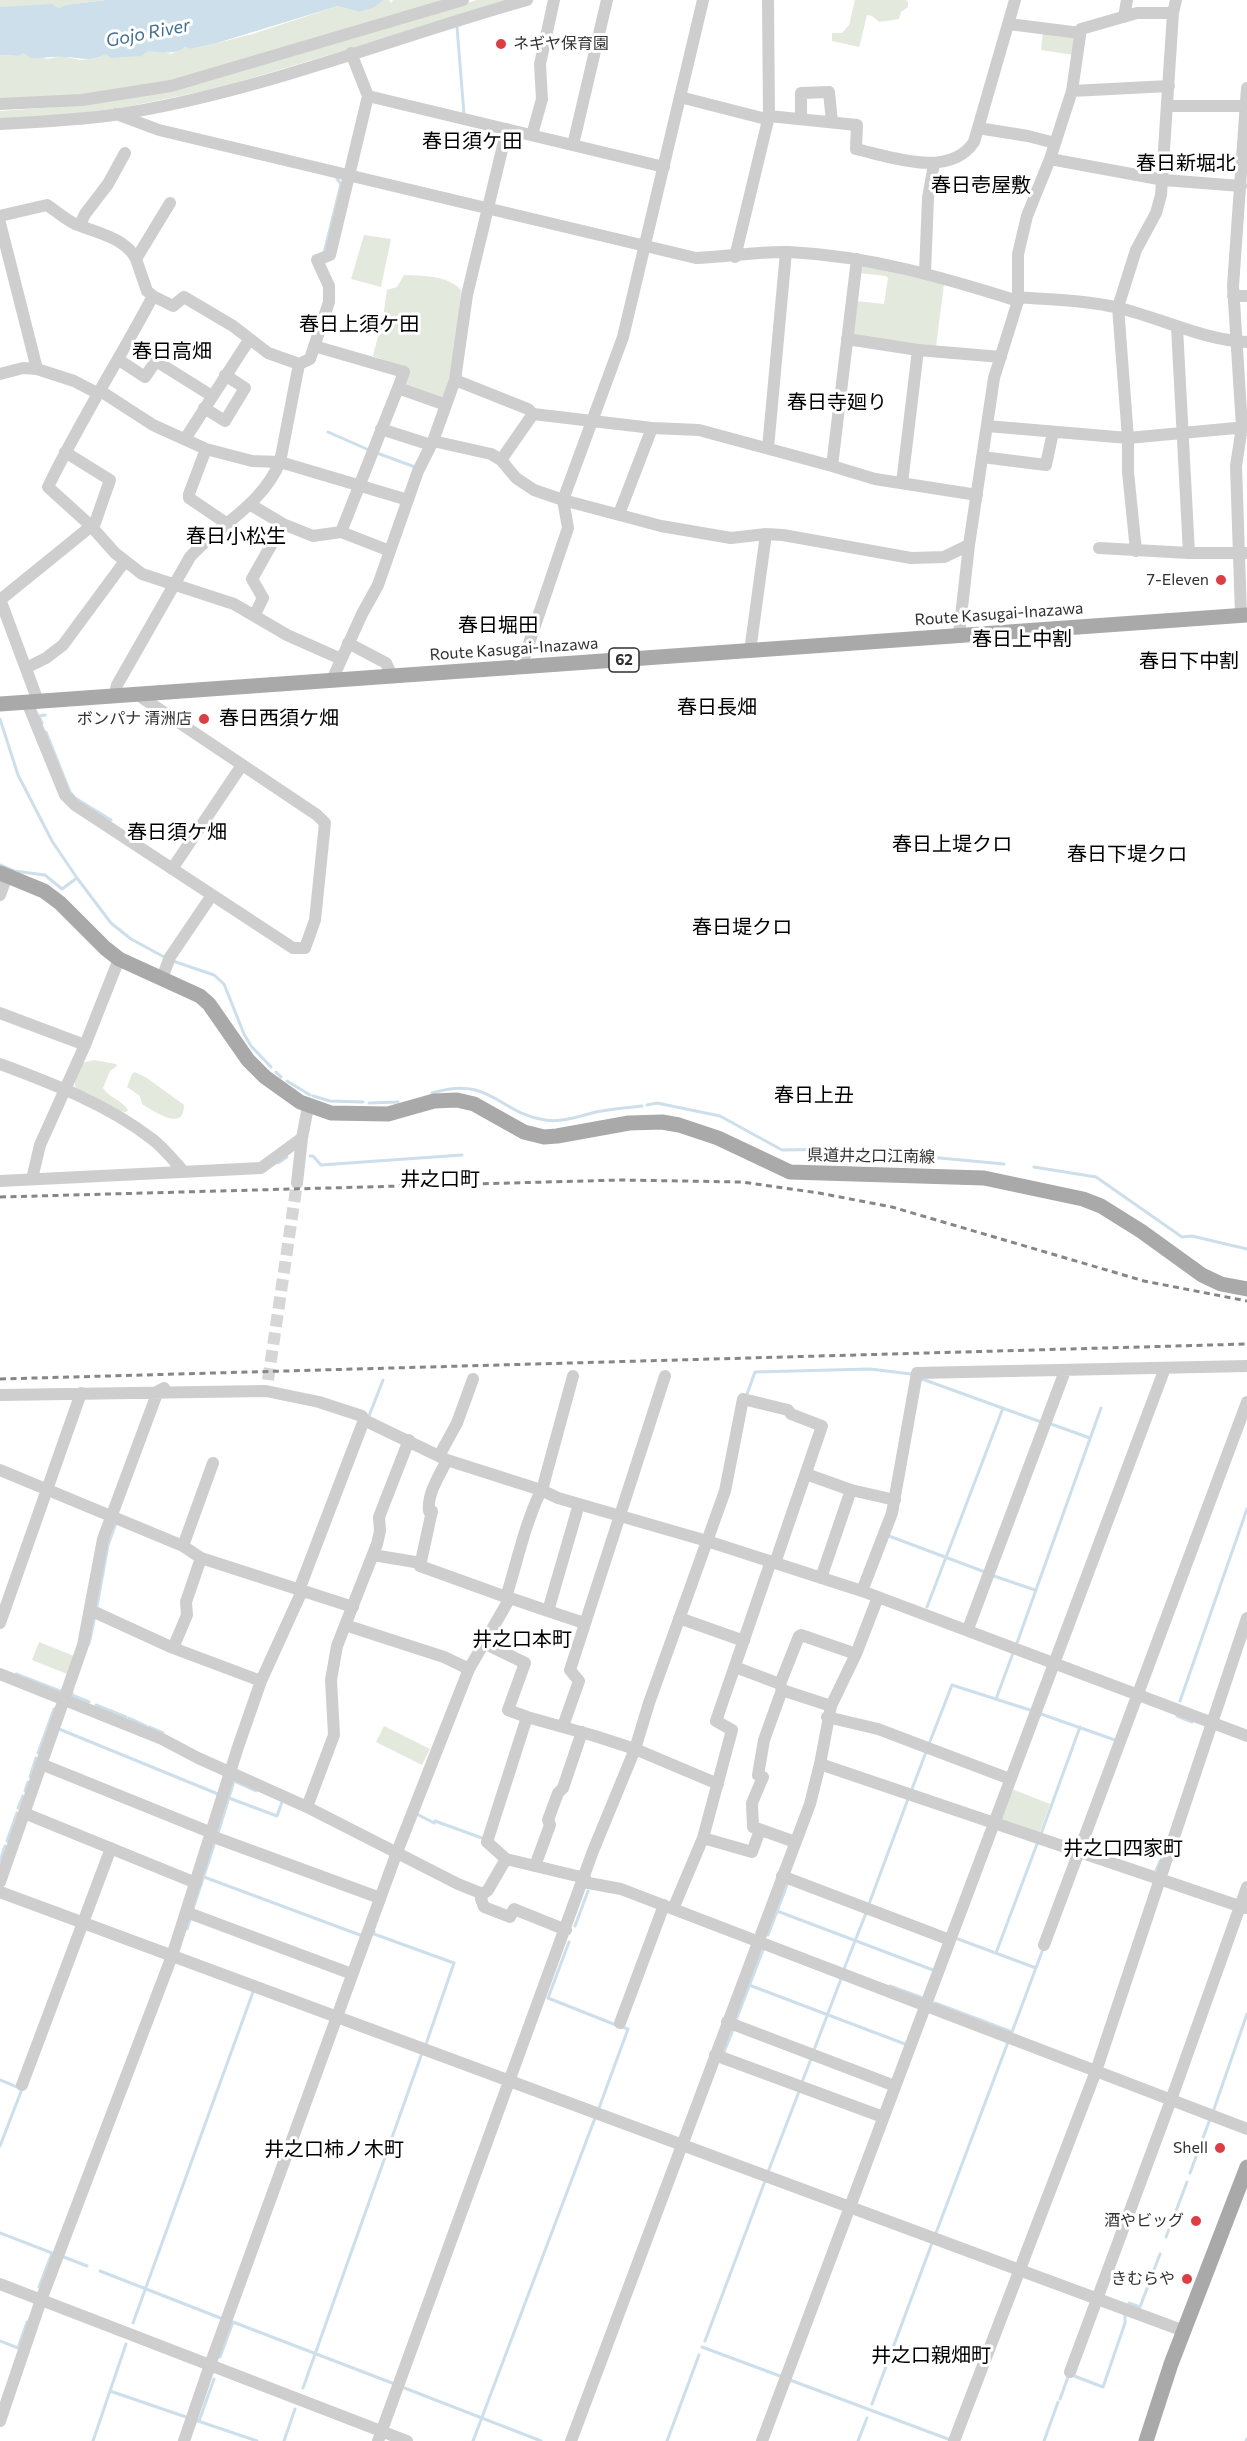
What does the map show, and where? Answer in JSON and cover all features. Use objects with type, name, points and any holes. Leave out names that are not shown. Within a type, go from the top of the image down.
[{"type":"main road","name":"Route Kasugai-Inazawa","points":[[0,704],[1244,615]]},
{"type":"main road","name":"県道井之口江南線","points":[[4,875],[44,891],[60,903],[119,959],[200,996],[209,1004],[253,1067],[279,1089],[308,1107],[331,1113],[388,1114],[434,1101],[457,1100],[474,1104],[524,1132],[544,1137],[629,1123],[662,1122],[718,1138],[790,1172],[984,1178],[1056,1192],[1092,1203],[1141,1231],[1202,1275],[1221,1284],[1247,1289]]},
{"type":"main road","points":[[1146,2441],[1184,2331],[1247,2167]]},
{"type":"street","points":[[0,104],[82,100],[171,86],[463,0]]},
{"type":"street","points":[[0,124],[56,121],[116,114],[224,91],[527,0]]},
{"type":"street","points":[[532,135],[542,99],[540,64],[556,0]]},
{"type":"street","points":[[573,145],[607,0]]},
{"type":"street","points":[[521,667],[568,528],[563,500],[594,422],[623,337],[703,0]]},
{"type":"street","points":[[735,257],[769,116],[768,0]]},
{"type":"street","points":[[680,98],[762,118],[769,116],[857,125],[856,149],[934,164],[967,152],[974,142],[1010,24],[1015,0]]},
{"type":"street","points":[[1124,17],[1127,0]]},
{"type":"street","points":[[1136,551],[1128,472],[1128,438],[1118,307],[1136,249],[1156,213],[1164,180],[1173,13],[1176,0]]},
{"type":"street","points":[[959,634],[969,545],[994,378],[1018,299],[1018,254],[1023,233],[1072,91],[1081,29],[1137,13],[1173,13]]},
{"type":"street","points":[[1010,24],[1080,33]]},
{"type":"street","points":[[0,216],[47,205],[80,225],[103,234],[132,250],[147,291],[153,296],[173,306],[184,297],[232,326],[268,353],[299,364],[310,359],[329,302],[329,286],[317,260],[330,255],[368,96],[351,53]]},
{"type":"street","points":[[1072,91],[1169,86]]},
{"type":"street","points":[[1244,615],[1242,497],[1236,466],[1244,427],[1241,342],[1233,296],[1243,189],[1247,88]]},
{"type":"street","points":[[801,119],[801,93],[829,92],[832,122]]},
{"type":"street","points":[[368,96],[664,167]]},
{"type":"street","points":[[1168,106],[1245,106]]},
{"type":"street","points":[[116,114],[159,130],[696,258],[786,252],[858,259],[925,272],[1018,299],[1118,307],[1177,327],[1241,342]]},
{"type":"street","points":[[978,128],[1055,143]]},
{"type":"street","points":[[332,680],[378,585],[418,471],[432,443],[455,380],[467,295],[507,129]]},
{"type":"street","points":[[80,225],[85,213],[108,184],[125,153]]},
{"type":"street","points":[[1050,159],[1164,180],[1243,189]]},
{"type":"street","points":[[925,272],[928,198],[934,164]]},
{"type":"street","points":[[136,259],[171,203]]},
{"type":"street","points":[[0,223],[37,369]]},
{"type":"street","points":[[768,448],[786,252]]},
{"type":"street","points":[[832,466],[858,259]]},
{"type":"street","points":[[153,296],[119,360],[98,391],[48,487],[92,526],[115,553],[142,574],[234,604],[287,635],[341,659]]},
{"type":"street","points":[[1233,296],[1247,296]]},
{"type":"street","points":[[1177,327],[1189,553]]},
{"type":"street","points":[[848,339],[918,350],[1001,357]]},
{"type":"street","points":[[185,440],[249,340]]},
{"type":"street","points":[[314,346],[404,372],[341,532]]},
{"type":"street","points":[[902,483],[918,350]]},
{"type":"street","points":[[119,360],[145,376],[156,361],[212,396]]},
{"type":"street","points":[[114,696],[117,685],[190,557],[206,539],[251,505],[275,474],[280,462],[299,364]]},
{"type":"street","points":[[0,374],[23,368],[37,369],[98,391],[153,425],[206,449],[252,461],[280,462],[408,500]]},
{"type":"street","points":[[204,408],[225,421],[245,388],[225,375]]},
{"type":"street","points":[[455,380],[528,409],[533,414],[652,428],[699,430],[875,479],[977,495]]},
{"type":"street","points":[[398,388],[446,405]]},
{"type":"street","points":[[501,460],[533,414]]},
{"type":"street","points":[[987,426],[1128,438],[1244,427]]},
{"type":"street","points":[[619,514],[652,428]]},
{"type":"street","points":[[381,429],[432,443],[490,454],[501,460],[516,478],[534,490],[661,526],[731,538],[766,534],[783,535],[911,558],[944,557],[969,545]]},
{"type":"street","points":[[982,457],[1046,465],[1053,432]]},
{"type":"street","points":[[206,449],[189,498],[226,523]]},
{"type":"street","points":[[65,452],[110,480],[94,523],[0,599],[26,668],[33,702],[65,795],[75,805],[293,948],[305,948],[315,920],[325,823],[317,815],[138,695]]},
{"type":"street","points":[[251,505],[283,524],[313,536],[341,532],[390,551]]},
{"type":"street","points":[[254,616],[262,598],[252,579],[283,524]]},
{"type":"street","points":[[750,651],[766,534]]},
{"type":"street","points":[[1099,548],[1189,553],[1242,552]]},
{"type":"street","points":[[26,668],[46,658],[63,645],[125,561]]},
{"type":"street","points":[[348,643],[386,663],[392,676]]},
{"type":"street","points":[[172,869],[242,765]]},
{"type":"street","points":[[0,895],[4,875]]},
{"type":"street","points":[[162,978],[170,957],[212,894]]},
{"type":"street","points":[[32,1179],[40,1145],[85,1045],[119,959]]},
{"type":"street","points":[[0,1013],[85,1045]]},
{"type":"street","points":[[0,1064],[66,1089],[108,1110],[153,1139],[184,1172]]},
{"type":"street","points":[[297,1183],[308,1107]]},
{"type":"street","points":[[0,1181],[261,1168],[302,1138]]},
{"type":"street","points":[[862,1591],[892,1513],[917,1373],[1247,1366]]},
{"type":"street","points":[[762,2441],[1165,1368]]},
{"type":"street","points":[[968,1629],[1065,1371]]},
{"type":"street","points":[[184,2441],[397,1852],[469,1669],[508,1598],[517,1553],[529,1517],[542,1490],[573,1376]]},
{"type":"street","points":[[563,1726],[579,1681],[570,1670],[665,1376]]},
{"type":"street","points":[[474,1379],[430,1497],[429,1511],[432,1512],[420,1566],[584,1623]]},
{"type":"street","points":[[0,1882],[83,1645],[103,1539],[158,1391],[170,1386],[268,1382],[320,1395],[356,1410],[363,1418]]},
{"type":"street","points":[[0,1395],[266,1391],[309,1399],[363,1418],[443,1458],[579,1504],[707,1541],[862,1591],[1247,1736]]},
{"type":"street","points":[[0,1623],[81,1393]]},
{"type":"street","points":[[380,2436],[511,2082],[593,1851],[636,1749],[649,1703],[724,1491],[743,1399],[788,1410],[791,1414],[822,1426],[716,1721],[732,1730],[704,1838],[668,1907],[620,2023]]},
{"type":"street","points":[[1044,1945],[1247,1402]]},
{"type":"street","points":[[0,2421],[41,2300],[172,1956],[261,1681],[301,1591],[363,1418]]},
{"type":"street","points":[[307,1807],[334,1735],[331,1680],[337,1646],[373,1555],[380,1531],[379,1516],[409,1440]]},
{"type":"street","points":[[183,1546],[213,1463]]},
{"type":"street","points":[[0,1470],[183,1546],[201,1558],[352,1606]]},
{"type":"street","points":[[806,1474],[851,1490],[895,1500]]},
{"type":"street","points":[[821,1578],[851,1490]]},
{"type":"street","points":[[548,1611],[579,1504]]},
{"type":"street","points":[[373,1555],[421,1563]]},
{"type":"street","points":[[173,1647],[187,1615],[186,1602],[201,1558]]},
{"type":"street","points":[[571,2441],[810,1804],[829,1712],[856,1654],[878,1597]]},
{"type":"street","points":[[90,1610],[173,1647],[261,1681]]},
{"type":"street","points":[[679,1618],[744,1641]]},
{"type":"street","points":[[954,2441],[1095,2071],[1247,1618]]},
{"type":"street","points":[[345,1625],[444,1657],[469,1669]]},
{"type":"street","points":[[795,1842],[753,1827],[752,1803],[763,1777],[758,1775],[764,1740],[781,1687],[799,1635],[856,1654]]},
{"type":"street","points":[[484,1643],[525,1663],[508,1710],[636,1749],[717,1784]]},
{"type":"street","points":[[735,1667],[781,1687],[829,1712],[1010,1779]]},
{"type":"street","points":[[0,1674],[162,1739],[307,1807],[483,1894]]},
{"type":"street","points":[[527,1717],[487,1842],[506,1859],[621,1889],[1247,2129]]},
{"type":"street","points":[[535,1866],[550,1825],[548,1820],[558,1793],[563,1788],[582,1732]]},
{"type":"street","points":[[41,1764],[211,1834],[380,1898]]},
{"type":"street","points":[[820,1764],[1244,1907]]},
{"type":"street","points":[[24,1813],[196,1883]]},
{"type":"street","points":[[704,1838],[752,1852],[760,1830]]},
{"type":"street","points":[[22,2085],[111,1848]]},
{"type":"street","points":[[506,1859],[488,1890],[483,1894],[481,1899],[484,1907],[510,1917],[514,1909],[566,1930]]},
{"type":"street","points":[[782,1876],[950,1940]]},
{"type":"street","points":[[1070,2372],[1244,1907],[1247,1887]]},
{"type":"street","points":[[0,1892],[1184,2331]]},
{"type":"street","points":[[186,1912],[352,1974]]},
{"type":"street","points":[[728,2022],[895,2086]]},
{"type":"street","points":[[715,2055],[883,2117]]},
{"type":"street","points":[[0,2284],[210,2365],[380,2436],[407,2441]]},
{"type":"shaded area","points":[[0,0],[106,0],[65,5],[59,8],[44,6],[15,8],[0,7]]},
{"type":"shaded area","points":[[383,0],[389,0],[391,3],[393,0],[447,0],[172,81],[82,96],[0,101],[0,55],[19,56],[23,53],[47,59],[62,56],[80,60],[99,58],[106,54],[161,51],[171,54],[185,47],[190,49],[249,35],[338,6],[359,12]]},
{"type":"shaded area","points":[[477,0],[512,0],[219,88],[92,114],[0,120],[0,111],[82,105],[171,90]]},
{"type":"shaded area","points":[[855,0],[906,0],[908,7],[901,12],[899,19],[879,22],[867,15],[859,47],[832,41],[832,33],[842,33],[849,25]]},
{"type":"shaded area","points":[[1043,31],[1074,35],[1074,55],[1041,50]]},
{"type":"shaded area","points":[[364,235],[391,239],[381,287],[351,279]]},
{"type":"shaded area","points":[[864,265],[944,284],[936,347],[856,338],[852,332],[856,301],[884,304],[888,278],[859,273],[860,267]]},
{"type":"shaded area","points":[[404,275],[442,279],[461,290],[452,366],[445,393],[440,400],[404,384],[406,368],[373,356],[387,290],[397,287]]},
{"type":"shaded area","points":[[94,1060],[116,1064],[117,1066],[110,1071],[103,1088],[128,1110],[126,1112],[115,1111],[75,1087],[82,1063]]},
{"type":"shaded area","points":[[135,1072],[184,1105],[183,1113],[179,1118],[168,1118],[142,1104],[140,1096],[127,1087]]},
{"type":"shaded area","points":[[39,1642],[74,1656],[67,1674],[32,1660]]},
{"type":"shaded area","points":[[384,1726],[430,1749],[422,1765],[376,1742]]},
{"type":"shaded area","points":[[1012,1789],[1050,1804],[1039,1834],[1003,1822],[1001,1818]]},
{"type":"water","name":"Gojo River","points":[[106,0],[383,0],[375,7],[359,12],[338,6],[217,43],[190,49],[185,47],[172,52],[146,52],[142,56],[111,58],[106,54],[91,59],[30,58],[23,53],[19,56],[0,55],[0,7],[52,4],[59,8],[65,5]]},
{"type":"waterway","points":[[457,27],[464,114]]},
{"type":"waterway","points":[[324,253],[341,184],[337,179]]},
{"type":"waterway","points":[[328,432],[369,450]]},
{"type":"waterway","points":[[377,453],[415,467]]},
{"type":"waterway","points":[[42,723],[39,716],[45,715]]},
{"type":"waterway","points":[[0,719],[18,775],[52,841],[77,878],[111,923],[131,939],[166,958]]},
{"type":"waterway","points":[[46,732],[70,792],[75,798],[111,820]]},
{"type":"waterway","points":[[0,865],[14,871],[45,875],[62,889],[77,878]]},
{"type":"waterway","points":[[173,961],[214,975],[224,984],[244,1034],[251,1046],[271,1067]]},
{"type":"waterway","points":[[276,1072],[281,1077]]},
{"type":"waterway","points":[[287,1081],[310,1095]]},
{"type":"waterway","points":[[432,1093],[452,1089],[481,1092],[529,1116],[551,1121],[642,1106]]},
{"type":"waterway","points":[[313,1096],[330,1101],[363,1102]]},
{"type":"waterway","points":[[369,1103],[398,1102]]},
{"type":"waterway","points":[[647,1105],[657,1103],[720,1116],[782,1150],[843,1149],[1004,1164]]},
{"type":"waterway","points":[[310,1156],[313,1156],[321,1165],[462,1155]]},
{"type":"waterway","points":[[278,1163],[287,1157]]},
{"type":"waterway","points":[[1034,1167],[1096,1177],[1182,1237],[1192,1236],[1247,1249]]},
{"type":"waterway","points":[[746,1397],[755,1372],[870,1369],[911,1374]]},
{"type":"waterway","points":[[922,1379],[1041,1422]]},
{"type":"waterway","points":[[369,1416],[383,1380]]},
{"type":"waterway","points":[[927,1607],[1003,1408]]},
{"type":"waterway","points":[[1017,1643],[1101,1408]]},
{"type":"waterway","points":[[1051,1424],[1090,1438]]},
{"type":"waterway","points":[[1180,1701],[1247,1509]]},
{"type":"waterway","points":[[97,1606],[108,1545],[116,1523]]},
{"type":"waterway","points":[[889,1536],[985,1572]]},
{"type":"waterway","points":[[994,1576],[1035,1590]]},
{"type":"waterway","points":[[89,1644],[95,1616]]},
{"type":"waterway","points":[[996,1699],[1013,1653]]},
{"type":"waterway","points":[[16,1674],[60,1691]]},
{"type":"waterway","points":[[929,1744],[952,1685],[1030,1710]]},
{"type":"waterway","points":[[72,1692],[72,1695],[89,1702]]},
{"type":"waterway","points":[[96,1705],[126,1717]]},
{"type":"waterway","points":[[38,1753],[54,1709]]},
{"type":"waterway","points":[[1041,1714],[1115,1740]]},
{"type":"waterway","points":[[1177,1716],[1192,1722]]},
{"type":"waterway","points":[[129,1718],[146,1726]]},
{"type":"waterway","points":[[149,1727],[163,1733]]},
{"type":"waterway","points":[[1041,1834],[1080,1727]]},
{"type":"waterway","points":[[59,1729],[218,1794]]},
{"type":"waterway","points":[[912,1789],[926,1752]]},
{"type":"waterway","points":[[30,1777],[36,1758]]},
{"type":"waterway","points":[[218,1833],[234,1781],[256,1791]]},
{"type":"waterway","points":[[25,1791],[28,1782]]},
{"type":"waterway","points":[[18,1808],[23,1796]]},
{"type":"waterway","points":[[229,1798],[277,1816],[282,1802]]},
{"type":"waterway","points":[[869,1904],[908,1799]]},
{"type":"waterway","points":[[7,1841],[17,1813]]},
{"type":"waterway","points":[[417,1814],[434,1823],[435,1821],[482,1838]]},
{"type":"waterway","points":[[996,1953],[1037,1844]]},
{"type":"waterway","points":[[193,1909],[214,1845]]},
{"type":"waterway","points":[[0,1861],[5,1846]]},
{"type":"waterway","points":[[1156,1870],[1160,1861]]},
{"type":"waterway","points":[[204,1877],[360,1935]]},
{"type":"waterway","points":[[768,1935],[787,1885]]},
{"type":"waterway","points":[[575,1926],[588,1891]]},
{"type":"waterway","points":[[777,1911],[933,1970]]},
{"type":"waterway","points":[[844,1969],[866,1913]]},
{"type":"waterway","points":[[187,1929],[190,1920]]},
{"type":"waterway","points":[[374,1931],[374,1934],[454,1963],[426,2044]]},
{"type":"waterway","points":[[958,1939],[1036,1968]]},
{"type":"waterway","points":[[569,1942],[548,1998],[616,2025]]},
{"type":"waterway","points":[[1012,2032],[1043,1949]]},
{"type":"waterway","points":[[736,2020],[763,1950]]},
{"type":"waterway","points":[[814,2050],[841,1979]]},
{"type":"waterway","points":[[749,1985],[905,2044]]},
{"type":"waterway","points":[[890,1986],[923,1998]]},
{"type":"waterway","points":[[133,2323],[253,1992]]},
{"type":"waterway","points":[[935,2003],[1012,2032]]},
{"type":"waterway","points":[[1214,2109],[1247,2014]]},
{"type":"waterway","points":[[599,2108],[628,2029],[622,2027]]},
{"type":"waterway","points":[[724,2052],[733,2030]]},
{"type":"waterway","points":[[936,2233],[1008,2042]]},
{"type":"waterway","points":[[303,2388],[422,2053]]},
{"type":"waterway","points":[[802,2082],[811,2059]]},
{"type":"waterway","points":[[0,2080],[22,2089],[0,2146]]},
{"type":"waterway","points":[[768,2172],[800,2089]]},
{"type":"waterway","points":[[473,2441],[595,2118]]},
{"type":"waterway","points":[[1190,2173],[1210,2119]]},
{"type":"waterway","points":[[705,2341],[765,2181]]},
{"type":"waterway","points":[[1166,2237],[1187,2182]]},
{"type":"waterway","points":[[0,2233],[52,2253],[39,2287]]},
{"type":"waterway","points":[[872,2404],[932,2243]]},
{"type":"waterway","points":[[1129,2303],[1140,2307],[1160,2254]]},
{"type":"waterway","points":[[64,2257],[87,2266]]},
{"type":"waterway","points":[[100,2271],[223,2319]]},
{"type":"waterway","points":[[1060,2399],[1069,2374],[1103,2387],[1125,2323],[1125,2315]]},
{"type":"waterway","points":[[0,2341],[18,2348],[27,2322]]},
{"type":"waterway","points":[[220,2357],[233,2322],[392,2383]]},
{"type":"waterway","points":[[93,2441],[126,2344]]},
{"type":"waterway","points":[[702,2347],[780,2376]]},
{"type":"waterway","points":[[667,2441],[699,2355]]},
{"type":"waterway","points":[[199,2421],[214,2379]]},
{"type":"waterway","points":[[790,2380],[948,2439]]},
{"type":"waterway","points":[[401,2389],[402,2387],[541,2441]]},
{"type":"waterway","points":[[110,2391],[186,2417]]},
{"type":"waterway","points":[[1044,2441],[1058,2402]]},
{"type":"waterway","points":[[284,2441],[295,2409]]},
{"type":"waterway","points":[[858,2441],[867,2418]]},
{"type":"waterway","points":[[198,2421],[257,2441]]},
{"type":"tunnel","points":[[268,1380],[297,1183]]},
{"type":"railway","points":[[0,1197],[620,1180],[742,1182],[819,1193],[892,1207],[1144,1281],[1247,1301]]},
{"type":"railway","points":[[0,1379],[1247,1344]]},
{"type":"place","name":"ネギヤ保育園","points":[[501,44]]},
{"type":"place","name":"7-Eleven","points":[[1221,580]]},
{"type":"place","name":"ボンパナ 清洲店","points":[[204,719]]},
{"type":"place","name":"Shell","points":[[1220,2148]]},
{"type":"place","name":"酒やビッグ","points":[[1196,2221]]},
{"type":"place","name":"きむらや","points":[[1187,2279]]},
{"type":"district","name":"春日須ケ田","points":[[472,141]]},
{"type":"district","name":"春日新堀北","points":[[1186,163]]},
{"type":"district","name":"春日壱屋敷","points":[[981,185]]},
{"type":"district","name":"春日上須ケ田","points":[[359,324]]},
{"type":"district","name":"春日高畑","points":[[172,351]]},
{"type":"district","name":"春日寺廻り","points":[[837,402]]},
{"type":"district","name":"春日小松生","points":[[236,536]]},
{"type":"district","name":"春日堀田","points":[[498,625]]},
{"type":"district","name":"春日上中割","points":[[1022,639]]},
{"type":"district","name":"春日下中割","points":[[1189,661]]},
{"type":"district","name":"春日長畑","points":[[717,707]]},
{"type":"district","name":"春日西須ケ畑","points":[[279,718]]},
{"type":"district","name":"春日須ケ畑","points":[[177,832]]},
{"type":"district","name":"春日上堤クロ","points":[[952,844]]},
{"type":"district","name":"春日下堤クロ","points":[[1127,854]]},
{"type":"district","name":"春日堤クロ","points":[[742,927]]},
{"type":"district","name":"春日上丑","points":[[814,1095]]},
{"type":"district","name":"井之口町","points":[[440,1179]]},
{"type":"district","name":"井之口本町","points":[[522,1639]]},
{"type":"district","name":"井之口四家町","points":[[1123,1848]]},
{"type":"district","name":"井之口柿ノ木町","points":[[334,2149]]},
{"type":"district","name":"井之口親畑町","points":[[931,2355]]}]
